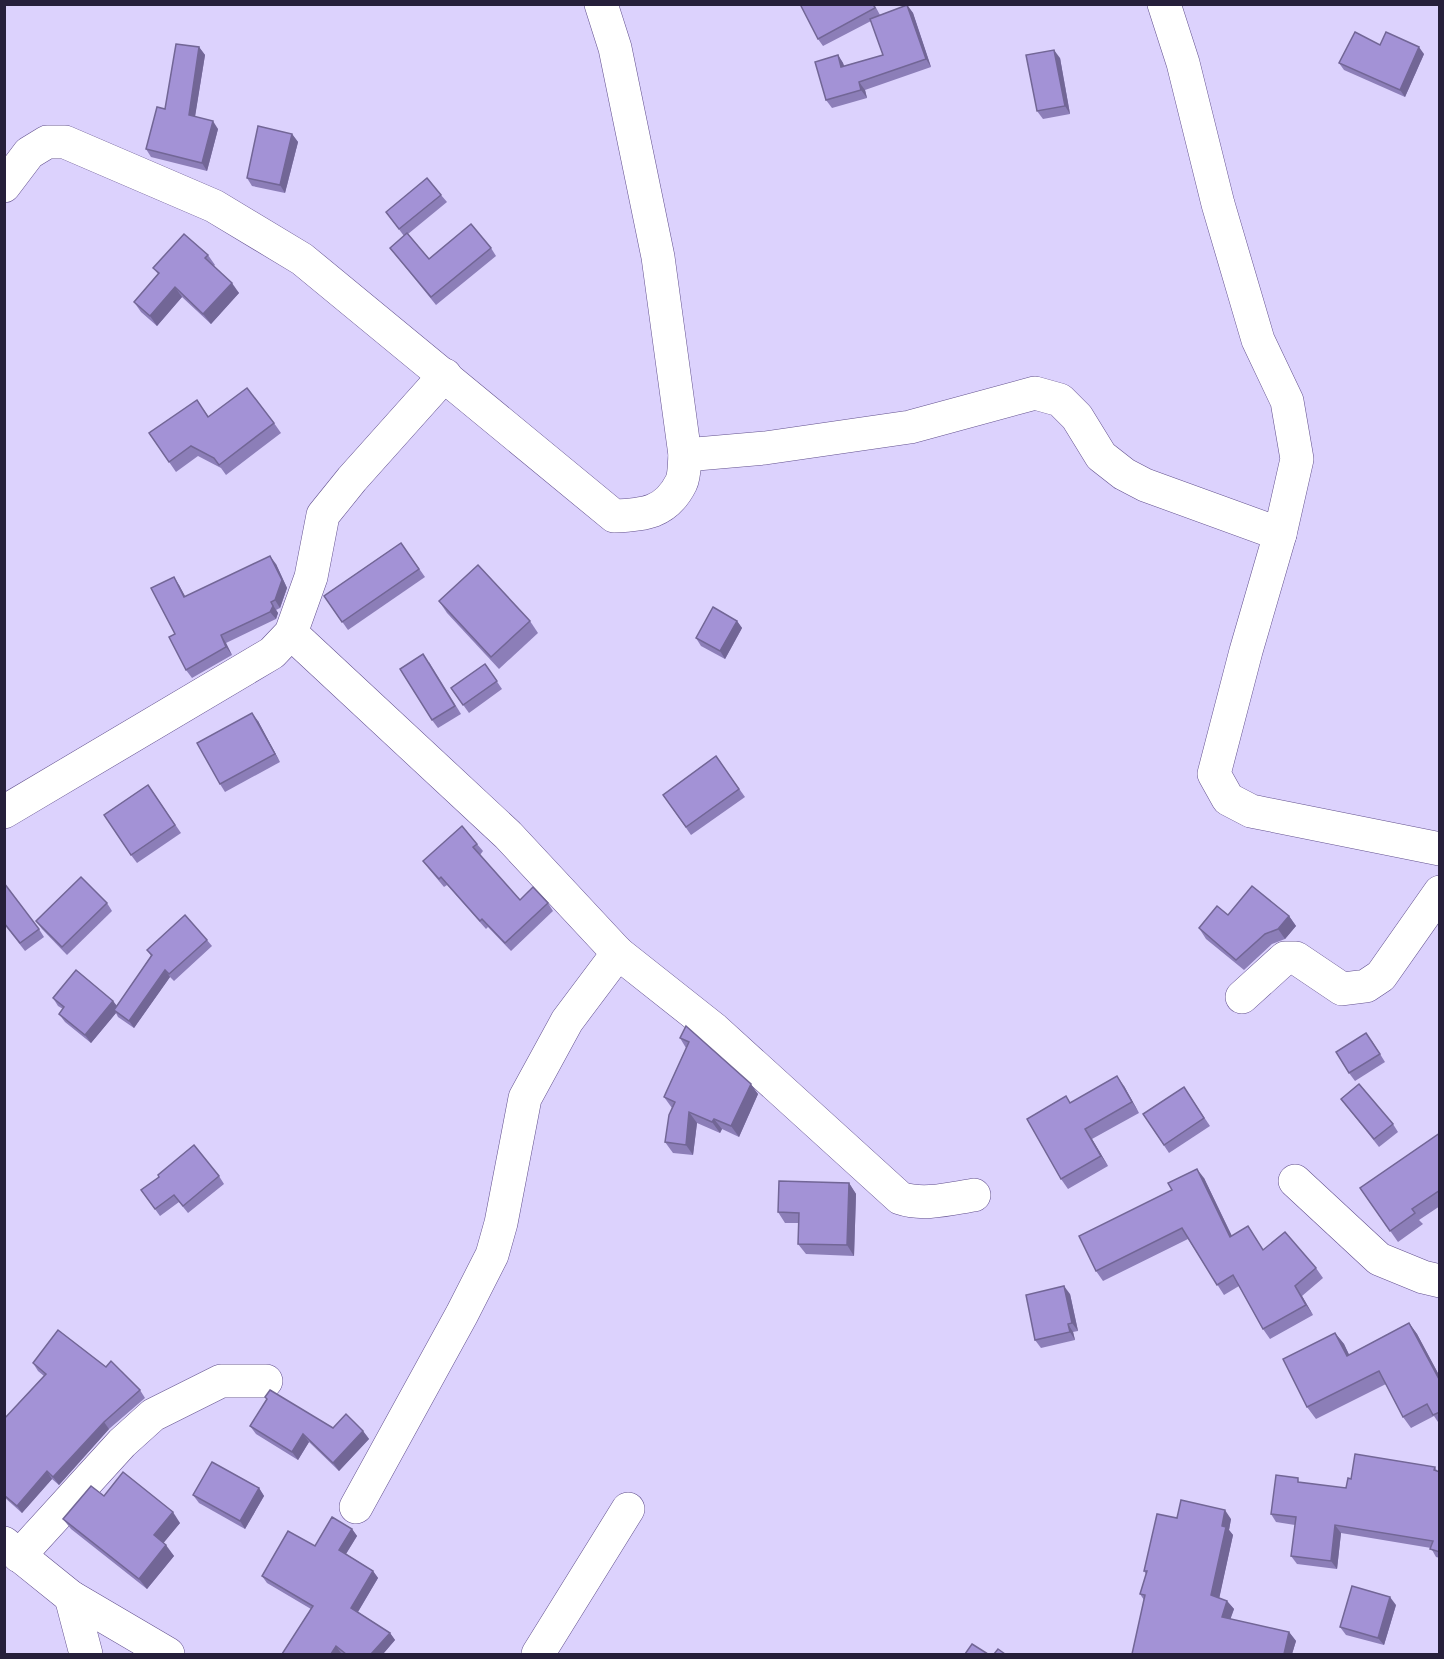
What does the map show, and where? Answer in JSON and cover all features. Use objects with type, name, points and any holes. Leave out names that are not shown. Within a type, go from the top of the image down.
[{"type":"street","points":[[4,186],[29,153],[47,142],[65,142],[213,206],[302,259],[614,516],[645,515],[667,502],[682,481],[685,454],[658,257],[615,48],[601,4]]},
{"type":"street","points":[[1164,4],[1183,63],[1218,204],[1258,339],[1287,401],[1297,459],[1280,534],[1214,774],[1228,799],[1251,811],[1440,849]]},
{"type":"street","points":[[4,812],[272,653],[291,633],[311,577],[323,515],[445,375]]},
{"type":"street","points":[[685,454],[765,448],[910,427],[1035,393],[1060,400],[1077,417],[1101,456],[1124,474],[1145,485],[1280,534]]},
{"type":"street","points":[[291,633],[508,835],[618,954],[714,1029],[900,1198],[919,1202],[974,1196]]},
{"type":"street","points":[[1242,997],[1285,958],[1290,957],[1296,958],[1342,989],[1366,986],[1381,976],[1440,892]]},
{"type":"street","points":[[356,1507],[492,1256],[501,1223],[525,1098],[567,1021],[618,954]]},
{"type":"street","points":[[1295,1181],[1379,1259],[1423,1277],[1440,1281]]},
{"type":"street","points":[[168,1654],[70,1597],[12,1550],[153,1415],[221,1381],[267,1381]]},
{"type":"street","points":[[538,1654],[628,1509]]},
{"type":"street","points":[[70,1597],[86,1654]]},
{"type":"building","points":[[800,4],[873,4],[875,8],[818,39]]},
{"type":"building","points":[[907,5],[926,59],[859,82],[861,90],[826,100],[815,62],[838,55],[841,67],[883,55],[870,19]]},
{"type":"building","points":[[1355,32],[1380,45],[1386,32],[1419,47],[1400,90],[1339,63]]},
{"type":"building","points":[[176,44],[199,47],[189,115],[213,121],[202,163],[146,149],[157,107],[165,109]]},
{"type":"building","points":[[1054,50],[1065,106],[1037,111],[1026,55]]},
{"type":"building","points":[[258,126],[292,134],[280,185],[247,178]]},
{"type":"building","points":[[427,178],[441,195],[399,229],[386,212]]},
{"type":"building","points":[[471,224],[491,248],[431,297],[390,248],[407,233],[429,259]]},
{"type":"building","points":[[184,234],[208,255],[205,258],[232,283],[203,314],[175,287],[150,316],[134,302],[159,273],[153,268]]},
{"type":"building","points":[[247,388],[274,423],[219,465],[214,458],[191,446],[169,462],[149,433],[197,400],[208,417]]},
{"type":"building","points":[[401,543],[419,569],[342,622],[324,596]]},
{"type":"building","points":[[270,556],[282,580],[275,600],[271,602],[273,606],[270,612],[221,635],[226,647],[186,670],[169,637],[175,634],[151,588],[174,577],[184,597]]},
{"type":"building","points":[[478,565],[530,621],[491,657],[439,601]]},
{"type":"building","points":[[713,607],[737,621],[720,651],[696,638]]},
{"type":"building","points":[[423,654],[455,706],[432,720],[400,669]]},
{"type":"building","points":[[485,664],[497,681],[463,705],[451,688]]},
{"type":"building","points":[[252,713],[275,754],[220,784],[197,743]]},
{"type":"building","points":[[716,756],[739,789],[686,827],[663,795]]},
{"type":"building","points":[[148,785],[175,825],[131,855],[104,815]]},
{"type":"building","points":[[462,826],[477,844],[473,847],[520,900],[533,887],[548,903],[505,943],[482,919],[480,921],[441,877],[439,879],[423,861]]},
{"type":"building","points":[[81,877],[107,903],[62,947],[36,921]]},
{"type":"building","points":[[4,883],[39,929],[20,943],[4,923]]},
{"type":"building","points":[[1252,886],[1289,916],[1278,929],[1265,934],[1236,960],[1199,928],[1217,906],[1228,915]]},
{"type":"building","points":[[185,915],[207,940],[169,974],[165,970],[129,1021],[114,1010],[152,955],[147,950]]},
{"type":"building","points":[[76,970],[113,1001],[85,1035],[59,1014],[64,1007],[53,998]]},
{"type":"building","points":[[686,1026],[751,1084],[731,1126],[714,1119],[712,1122],[689,1112],[686,1145],[665,1142],[669,1115],[675,1102],[664,1097],[689,1042],[680,1038]]},
{"type":"building","points":[[1366,1033],[1380,1054],[1349,1073],[1336,1052]]},
{"type":"building","points":[[1117,1076],[1132,1102],[1085,1129],[1101,1156],[1061,1179],[1027,1119],[1066,1096],[1070,1103]]},
{"type":"building","points":[[1359,1084],[1393,1124],[1374,1139],[1341,1099]]},
{"type":"building","points":[[1184,1087],[1204,1118],[1164,1145],[1143,1114]]},
{"type":"building","points":[[1440,1133],[1440,1190],[1412,1209],[1415,1213],[1390,1231],[1360,1188]]},
{"type":"building","points":[[194,1145],[219,1176],[183,1206],[174,1195],[155,1209],[141,1190]]},
{"type":"building","points":[[1197,1169],[1230,1237],[1248,1226],[1263,1250],[1285,1232],[1316,1268],[1295,1286],[1306,1305],[1263,1329],[1233,1275],[1217,1285],[1182,1228],[1096,1271],[1079,1236],[1172,1190],[1168,1183]]},
{"type":"building","points":[[779,1181],[849,1183],[847,1245],[798,1244],[799,1213],[778,1212]]},
{"type":"building","points":[[1064,1286],[1072,1323],[1068,1324],[1070,1332],[1035,1340],[1026,1295]]},
{"type":"building","points":[[1409,1323],[1440,1381],[1440,1412],[1433,1415],[1427,1404],[1403,1417],[1379,1371],[1307,1407],[1283,1359],[1335,1333],[1347,1356]]},
{"type":"building","points":[[58,1330],[106,1367],[111,1361],[140,1390],[104,1422],[53,1477],[47,1471],[17,1506],[4,1495],[4,1419],[46,1374],[33,1363]]},
{"type":"building","points":[[270,1390],[333,1428],[346,1414],[363,1431],[333,1463],[303,1434],[292,1452],[250,1426]]},
{"type":"building","points":[[1355,1454],[1435,1467],[1434,1470],[1440,1472],[1440,1552],[1430,1549],[1433,1541],[1335,1525],[1331,1561],[1291,1556],[1296,1517],[1271,1514],[1276,1475],[1298,1478],[1298,1482],[1346,1488],[1348,1478],[1351,1479]]},
{"type":"building","points":[[212,1462],[259,1488],[240,1521],[193,1495]]},
{"type":"building","points":[[123,1472],[173,1512],[154,1535],[166,1545],[139,1579],[63,1519],[91,1486],[104,1496]]},
{"type":"building","points":[[1181,1500],[1225,1510],[1222,1526],[1226,1527],[1211,1595],[1227,1601],[1222,1617],[1289,1632],[1284,1654],[1132,1654],[1145,1595],[1140,1594],[1147,1571],[1144,1571],[1157,1514],[1177,1518]]},
{"type":"building","points":[[332,1517],[352,1529],[339,1550],[373,1571],[351,1608],[390,1633],[371,1654],[346,1654],[336,1646],[331,1654],[282,1654],[313,1606],[262,1576],[288,1531],[315,1546]]},
{"type":"building","points":[[1352,1586],[1390,1597],[1378,1638],[1340,1627]]},
{"type":"building","points":[[972,1644],[988,1654],[965,1654]]},
{"type":"building","points":[[998,1649],[1005,1654],[994,1654]]}]
